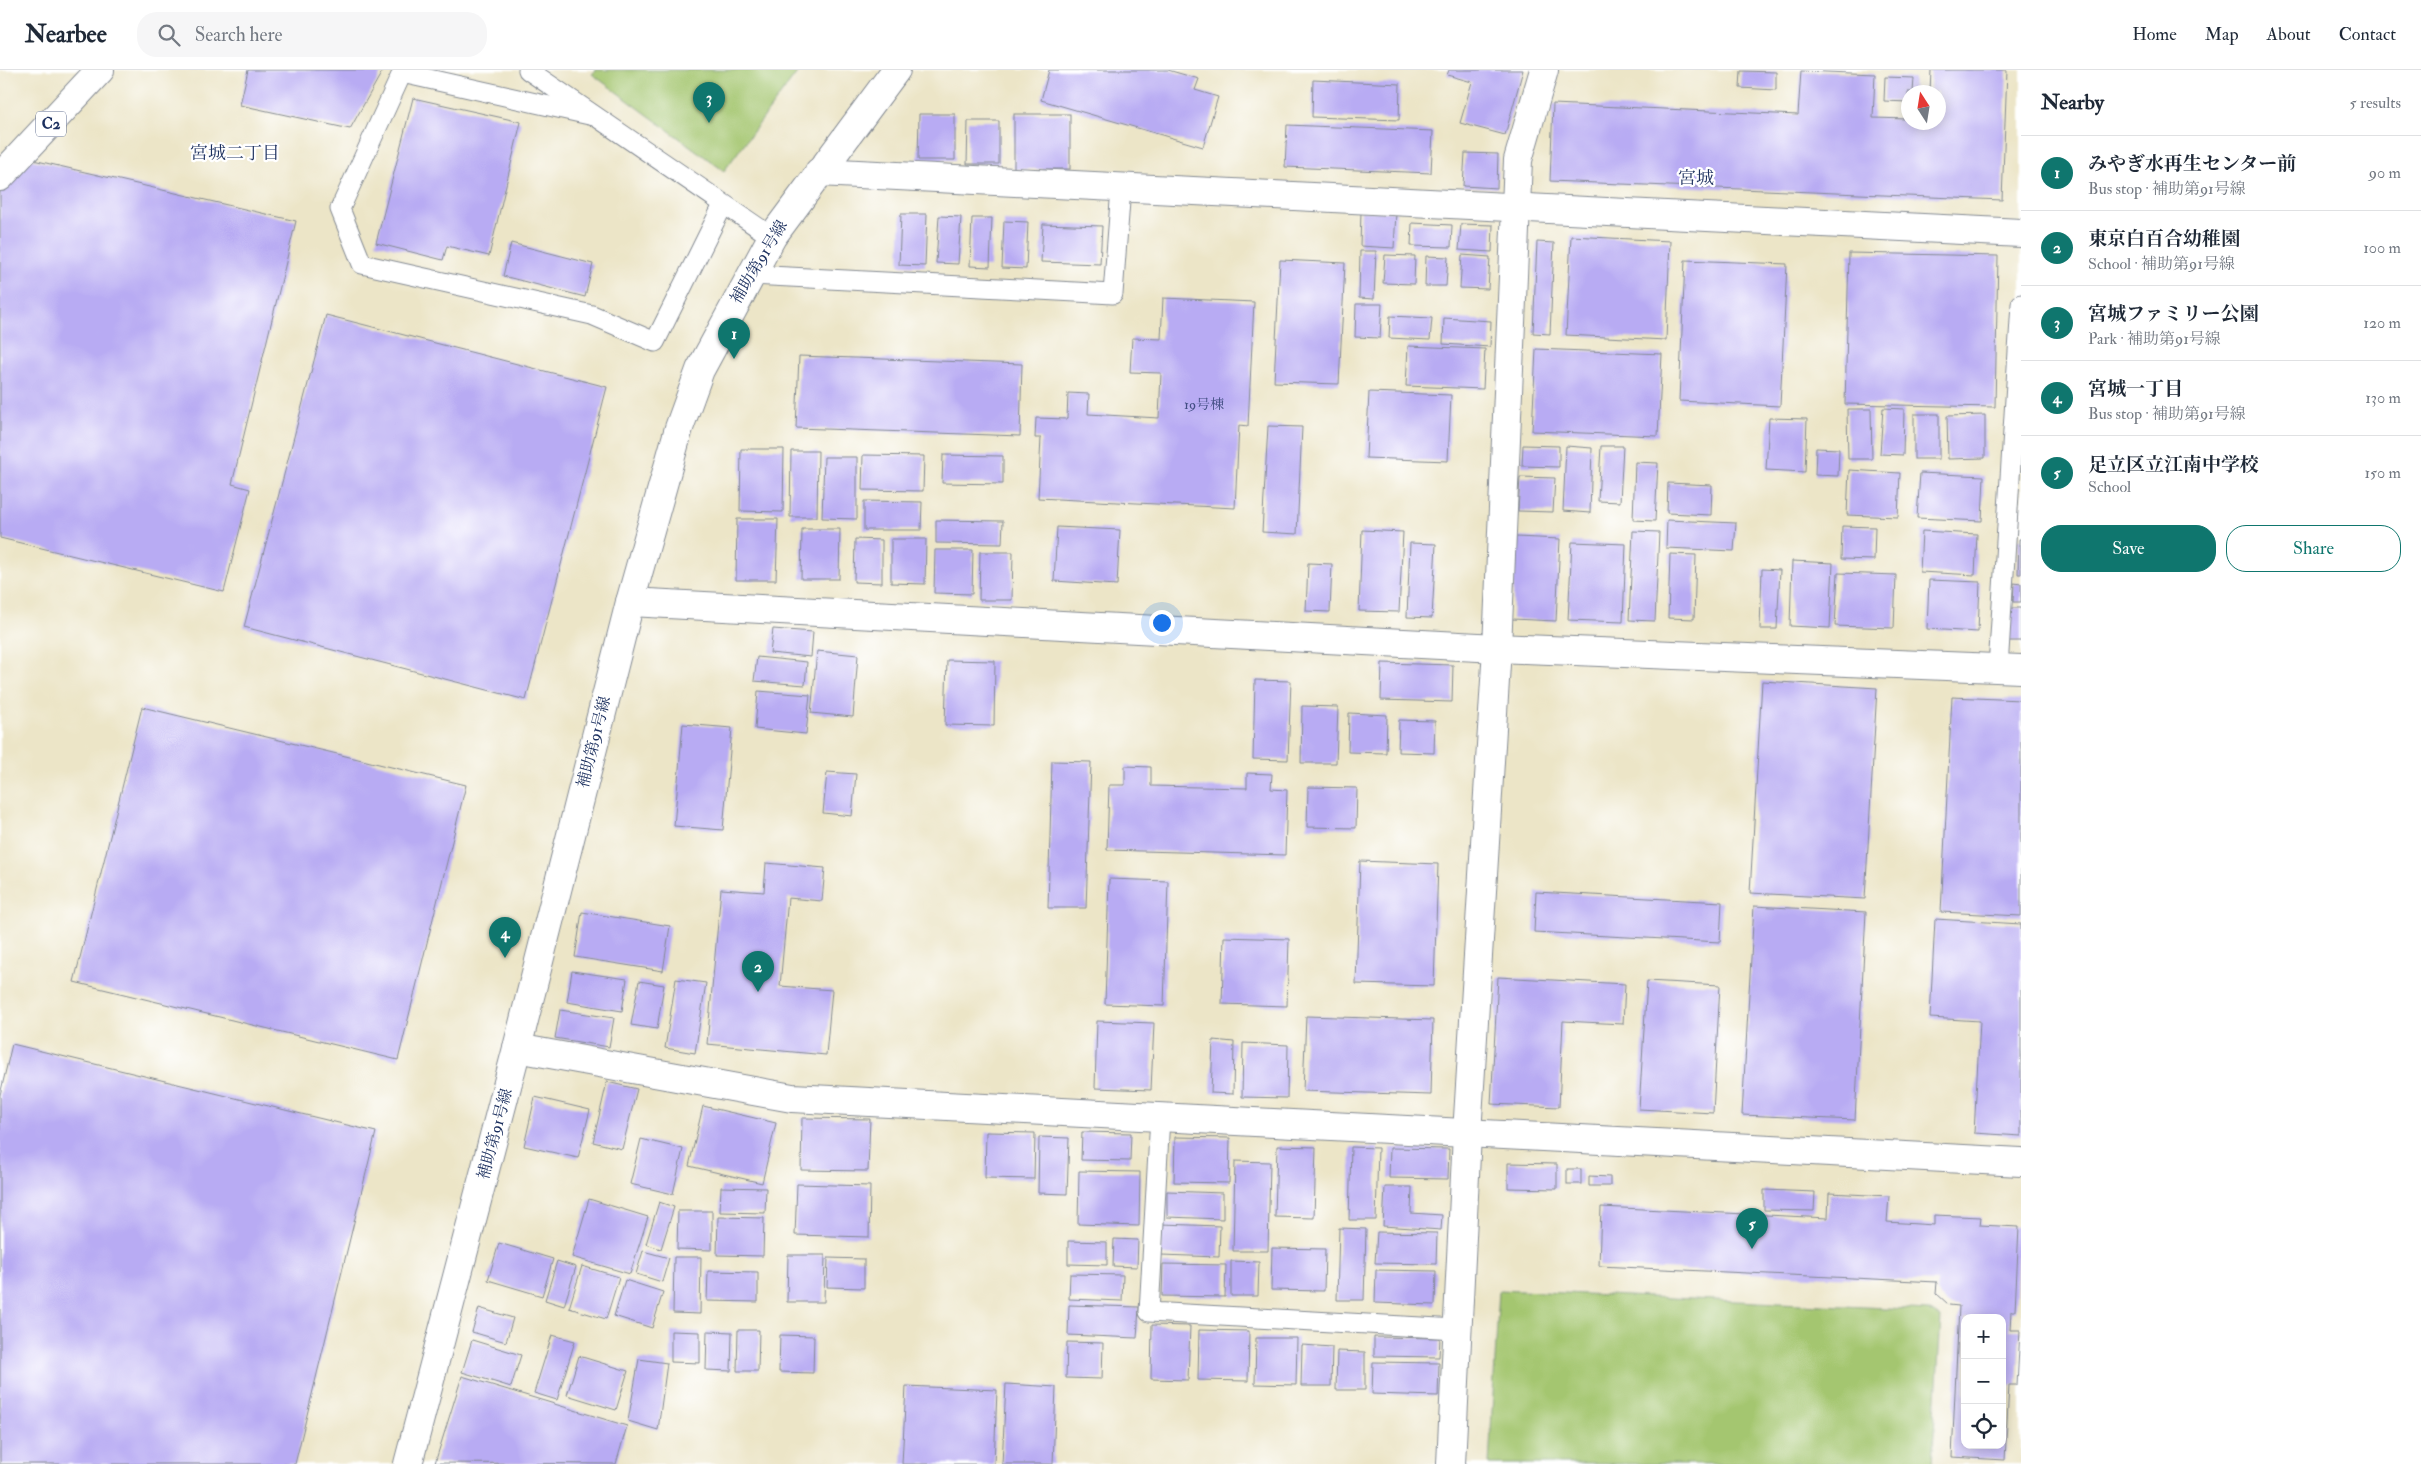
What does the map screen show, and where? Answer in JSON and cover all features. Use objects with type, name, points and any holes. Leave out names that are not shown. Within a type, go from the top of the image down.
[{"type":"main road","name":"C2","points":[[0,153],[78,70]]},
{"type":"main road","name":"C2","points":[[0,177],[100,70]]},
{"type":"main road","name":"補助第91号線","points":[[408,1464],[662,482],[700,370],[772,237],[896,70]]},
{"type":"main road","points":[[1451,1464],[1467,1134],[1497,648],[1518,160],[1544,70]]},
{"type":"main road","points":[[819,172],[2021,233]]},
{"type":"main road","points":[[630,602],[1497,648],[2010,668]]},
{"type":"main road","points":[[517,1048],[792,1098],[2021,1162]]},
{"type":"lane","points":[[528,70],[772,237]]},
{"type":"lane","points":[[594,116],[402,73],[340,209],[362,264],[592,315],[655,342],[723,205]]},
{"type":"lane","points":[[750,275],[1113,294],[1121,188]]},
{"type":"lane","points":[[2010,668],[2021,304]]},
{"type":"lane","points":[[1160,1117],[1149,1312],[1457,1329]]},
{"type":"green space","points":[[596,70],[799,70],[724,171],[592,74]]},
{"type":"green space","points":[[1499,1290],[1929,1310],[1941,1318],[1932,1464],[1489,1464]]},
{"type":"building","points":[[248,70],[383,70],[350,129],[240,105]]},
{"type":"building","points":[[1049,70],[1168,70],[1199,79],[1195,90],[1218,97],[1203,147],[1041,100]]},
{"type":"building","points":[[1449,70],[1523,70],[1505,135],[1460,123],[1472,82],[1447,75]]},
{"type":"building","points":[[1931,70],[2007,70],[2002,200],[1550,181],[1553,104],[1798,115],[1801,71],[1875,74],[1873,118],[1901,119],[1901,130],[1946,130],[1946,85],[1930,85]]},
{"type":"building","points":[[1741,71],[1776,72],[1776,90],[1740,88]]},
{"type":"building","points":[[1885,77],[1914,78],[1914,85],[1901,85],[1901,102],[1884,101]]},
{"type":"building","points":[[1313,80],[1400,84],[1399,120],[1312,117]]},
{"type":"building","points":[[413,98],[521,122],[489,256],[447,246],[443,260],[376,243]]},
{"type":"building","points":[[919,114],[955,114],[955,160],[918,160]]},
{"type":"building","points":[[1014,114],[1070,114],[1070,169],[1014,169]]},
{"type":"building","points":[[968,121],[999,121],[999,164],[967,164]]},
{"type":"building","points":[[1287,125],[1433,131],[1431,173],[1285,167]]},
{"type":"building","points":[[3,153],[296,221],[232,484],[250,489],[224,592],[0,538],[0,167]]},
{"type":"building","points":[[1465,153],[1498,154],[1497,188],[1463,186]]},
{"type":"building","points":[[1361,211],[1396,212],[1394,248],[1360,246]]},
{"type":"building","points":[[901,214],[927,214],[925,266],[899,265]]},
{"type":"building","points":[[939,216],[961,217],[958,264],[936,263]]},
{"type":"building","points":[[972,218],[992,218],[990,267],[970,266]]},
{"type":"building","points":[[1004,221],[1028,222],[1026,269],[1002,268]]},
{"type":"building","points":[[1412,223],[1452,225],[1451,247],[1411,246]]},
{"type":"building","points":[[1043,224],[1102,226],[1100,264],[1041,262]]},
{"type":"building","points":[[1461,224],[1493,225],[1492,252],[1459,250]]},
{"type":"building","points":[[1571,236],[1670,241],[1666,340],[1566,335]]},
{"type":"building","points":[[1537,242],[1554,243],[1550,334],[1533,333]]},
{"type":"building","points":[[511,243],[593,264],[585,297],[503,276]]},
{"type":"building","points":[[1360,251],[1376,251],[1374,299],[1359,298]]},
{"type":"building","points":[[1849,253],[1998,256],[1995,407],[1845,404]]},
{"type":"building","points":[[1385,255],[1415,256],[1414,284],[1383,283]]},
{"type":"building","points":[[1462,255],[1490,257],[1488,289],[1460,288]]},
{"type":"building","points":[[1426,256],[1448,257],[1446,286],[1425,286]]},
{"type":"building","points":[[1280,260],[1345,263],[1339,384],[1274,382]]},
{"type":"building","points":[[1685,260],[1787,264],[1780,406],[1679,401]]},
{"type":"building","points":[[1163,298],[1254,302],[1248,426],[1239,425],[1235,508],[1038,498],[1041,438],[1035,438],[1036,418],[1067,419],[1068,393],[1089,394],[1088,414],[1159,418],[1161,373],[1130,372],[1132,338],[1161,339]]},
{"type":"building","points":[[1356,304],[1382,304],[1380,338],[1355,337]]},
{"type":"building","points":[[326,315],[607,387],[526,700],[244,627]]},
{"type":"building","points":[[1390,316],[1432,318],[1430,340],[1389,338]]},
{"type":"building","points":[[1444,318],[1491,321],[1490,347],[1443,344]]},
{"type":"building","points":[[1408,346],[1485,349],[1483,389],[1406,386]]},
{"type":"building","points":[[1536,349],[1662,354],[1658,436],[1532,431]]},
{"type":"building","points":[[799,356],[1022,364],[1020,436],[796,428]]},
{"type":"building","points":[[1369,392],[1451,395],[1448,461],[1366,458]]},
{"type":"building","points":[[1883,408],[1904,409],[1903,455],[1880,454]]},
{"type":"building","points":[[1847,409],[1871,409],[1872,459],[1848,459]]},
{"type":"building","points":[[1914,414],[1939,414],[1939,459],[1914,459]]},
{"type":"building","points":[[1985,415],[1985,458],[1948,459],[1947,416]]},
{"type":"building","points":[[1769,418],[1807,419],[1805,472],[1766,470]]},
{"type":"building","points":[[1268,426],[1302,427],[1297,534],[1262,532]]},
{"type":"building","points":[[1523,445],[1559,446],[1559,467],[1522,466]]},
{"type":"building","points":[[1566,446],[1592,448],[1590,513],[1563,511]]},
{"type":"building","points":[[1601,446],[1623,446],[1620,502],[1598,501]]},
{"type":"building","points":[[1816,448],[1839,449],[1838,476],[1815,475]]},
{"type":"building","points":[[741,449],[784,449],[783,512],[740,511]]},
{"type":"building","points":[[791,451],[818,451],[817,517],[790,517]]},
{"type":"building","points":[[863,455],[924,456],[923,491],[862,490]]},
{"type":"building","points":[[943,455],[1003,456],[1003,484],[942,483]]},
{"type":"building","points":[[824,457],[857,457],[857,519],[822,518]]},
{"type":"building","points":[[1635,462],[1658,463],[1655,521],[1633,520]]},
{"type":"building","points":[[1849,470],[1900,473],[1898,517],[1847,515]]},
{"type":"building","points":[[1920,473],[1984,476],[1982,521],[1917,518]]},
{"type":"building","points":[[1520,477],[1555,478],[1553,512],[1518,511]]},
{"type":"building","points":[[1668,483],[1712,485],[1711,515],[1667,513]]},
{"type":"building","points":[[864,501],[922,502],[921,530],[864,530]]},
{"type":"building","points":[[737,519],[778,519],[776,580],[736,580]]},
{"type":"building","points":[[936,520],[1003,521],[1002,544],[936,543]]},
{"type":"building","points":[[1667,520],[1736,523],[1734,551],[1666,548]]},
{"type":"building","points":[[1842,526],[1875,527],[1874,560],[1841,559]]},
{"type":"building","points":[[1057,527],[1120,530],[1117,585],[1054,581]]},
{"type":"building","points":[[802,529],[840,529],[839,579],[801,579]]},
{"type":"building","points":[[1362,530],[1403,532],[1399,612],[1359,611]]},
{"type":"building","points":[[1633,531],[1659,532],[1655,621],[1629,620]]},
{"type":"building","points":[[1922,531],[1977,534],[1975,575],[1920,572]]},
{"type":"building","points":[[1516,537],[1560,539],[1556,621],[1512,619]]},
{"type":"building","points":[[855,539],[882,540],[882,583],[854,582]]},
{"type":"building","points":[[891,539],[926,539],[925,584],[891,583]]},
{"type":"building","points":[[2019,539],[2021,539],[2021,574],[2018,574]]},
{"type":"building","points":[[1572,542],[1626,544],[1623,622],[1568,620]]},
{"type":"building","points":[[1410,543],[1436,544],[1432,618],[1407,617]]},
{"type":"building","points":[[935,550],[973,550],[972,594],[934,593]]},
{"type":"building","points":[[980,552],[1013,552],[1012,600],[979,600]]},
{"type":"building","points":[[1670,554],[1696,555],[1694,619],[1668,618]]},
{"type":"building","points":[[1792,561],[1833,563],[1830,628],[1790,626]]},
{"type":"building","points":[[1308,563],[1332,564],[1330,612],[1306,611]]},
{"type":"building","points":[[1762,569],[1780,570],[1777,629],[1760,629]]},
{"type":"building","points":[[1838,573],[1896,575],[1894,628],[1835,626]]},
{"type":"building","points":[[1929,580],[1980,582],[1978,632],[1927,629]]},
{"type":"building","points":[[2014,583],[2021,584],[2021,602],[2013,602]]},
{"type":"building","points":[[2010,608],[2021,608],[2021,641],[2008,641]]},
{"type":"building","points":[[773,629],[813,632],[811,657],[770,653]]},
{"type":"building","points":[[817,651],[858,655],[853,717],[811,713]]},
{"type":"building","points":[[757,657],[807,662],[805,685],[754,681]]},
{"type":"building","points":[[947,660],[995,661],[994,726],[945,725]]},
{"type":"building","points":[[1382,663],[1453,665],[1452,702],[1381,700]]},
{"type":"building","points":[[1255,680],[1291,681],[1288,760],[1253,759]]},
{"type":"building","points":[[1762,681],[1877,688],[1865,899],[1750,893]]},
{"type":"building","points":[[758,691],[810,695],[806,734],[755,729]]},
{"type":"building","points":[[1952,697],[2021,700],[2021,916],[1941,912]]},
{"type":"building","points":[[1302,706],[1338,707],[1336,763],[1301,763]]},
{"type":"building","points":[[142,707],[466,785],[398,1060],[74,982]]},
{"type":"building","points":[[1349,713],[1387,715],[1386,753],[1348,752]]},
{"type":"building","points":[[1399,720],[1435,721],[1434,753],[1398,752]]},
{"type":"building","points":[[683,724],[732,728],[723,830],[674,826]]},
{"type":"building","points":[[1052,761],[1091,762],[1086,908],[1048,908]]},
{"type":"building","points":[[1125,766],[1151,767],[1151,786],[1247,788],[1247,773],[1272,774],[1271,789],[1287,790],[1285,855],[1107,850],[1109,785],[1125,785]]},
{"type":"building","points":[[827,772],[856,774],[852,816],[823,813]]},
{"type":"building","points":[[1308,787],[1357,788],[1356,828],[1307,827]]},
{"type":"building","points":[[1360,861],[1438,864],[1434,986],[1356,984]]},
{"type":"building","points":[[766,863],[825,868],[822,901],[788,898],[780,986],[832,990],[826,1055],[707,1044],[721,889],[764,892]]},
{"type":"building","points":[[1109,879],[1168,881],[1164,1006],[1105,1004]]},
{"type":"building","points":[[1536,892],[1722,902],[1720,942],[1534,932]]},
{"type":"building","points":[[1754,906],[1866,912],[1855,1120],[1742,1115]]},
{"type":"building","points":[[582,912],[670,926],[663,971],[575,957]]},
{"type":"building","points":[[1935,919],[2021,924],[2021,1136],[1974,1133],[1980,1021],[1930,1018]]},
{"type":"building","points":[[1224,937],[1289,939],[1287,1006],[1222,1004]]},
{"type":"building","points":[[572,971],[627,979],[622,1011],[567,1002]]},
{"type":"building","points":[[1498,977],[1625,984],[1623,1024],[1563,1021],[1559,1107],[1491,1104]]},
{"type":"building","points":[[676,979],[706,983],[695,1053],[665,1048]]},
{"type":"building","points":[[639,981],[664,985],[657,1029],[631,1025]]},
{"type":"building","points":[[1647,981],[1720,985],[1713,1113],[1639,1109]]},
{"type":"building","points":[[560,1010],[614,1018],[609,1047],[555,1038]]},
{"type":"building","points":[[1306,1016],[1433,1020],[1431,1095],[1303,1091]]},
{"type":"building","points":[[1097,1021],[1154,1023],[1151,1090],[1095,1088]]},
{"type":"building","points":[[1213,1040],[1234,1042],[1233,1094],[1211,1093]]},
{"type":"building","points":[[1243,1043],[1288,1045],[1287,1098],[1242,1097]]},
{"type":"building","points":[[12,1044],[376,1132],[295,1464],[0,1464],[0,1095]]},
{"type":"building","points":[[607,1082],[637,1089],[622,1149],[593,1142]]},
{"type":"building","points":[[535,1097],[590,1110],[578,1158],[524,1146]]},
{"type":"building","points":[[703,1106],[776,1123],[762,1183],[689,1166]]},
{"type":"building","points":[[802,1118],[870,1119],[868,1171],[801,1170]]},
{"type":"building","points":[[986,1132],[1035,1133],[1034,1179],[985,1178]]},
{"type":"building","points":[[1082,1132],[1131,1133],[1130,1161],[1081,1160]]},
{"type":"building","points":[[1039,1137],[1069,1138],[1067,1194],[1038,1193]]},
{"type":"building","points":[[1175,1137],[1230,1138],[1229,1183],[1174,1182]]},
{"type":"building","points":[[641,1139],[683,1149],[673,1194],[630,1184]]},
{"type":"building","points":[[1277,1146],[1316,1147],[1314,1218],[1275,1217]]},
{"type":"building","points":[[1351,1147],[1378,1148],[1376,1220],[1349,1220]]},
{"type":"building","points":[[1390,1148],[1449,1149],[1448,1179],[1389,1178]]},
{"type":"building","points":[[1235,1161],[1270,1162],[1268,1251],[1233,1251]]},
{"type":"building","points":[[1508,1163],[1557,1164],[1557,1189],[1508,1188]]},
{"type":"building","points":[[1567,1169],[1581,1169],[1581,1184],[1567,1184]]},
{"type":"building","points":[[1079,1171],[1140,1172],[1139,1226],[1078,1224]]},
{"type":"building","points":[[1589,1176],[1610,1177],[1610,1186],[1589,1186]]},
{"type":"building","points":[[797,1184],[870,1186],[869,1237],[795,1235]]},
{"type":"building","points":[[721,1187],[766,1188],[765,1213],[720,1212]]},
{"type":"building","points":[[1385,1187],[1412,1187],[1411,1213],[1442,1215],[1441,1230],[1383,1226]]},
{"type":"building","points":[[1764,1190],[1815,1192],[1814,1211],[1764,1210]]},
{"type":"building","points":[[1167,1191],[1223,1193],[1223,1219],[1167,1217]]},
{"type":"building","points":[[1829,1193],[1889,1196],[1887,1222],[1934,1225],[1934,1215],[1981,1217],[1980,1225],[2019,1227],[2015,1311],[2011,1311],[2010,1330],[2020,1330],[2017,1385],[2009,1385],[2006,1441],[2006,1314],[1961,1314],[1961,1449],[2006,1449],[2005,1460],[1952,1457],[1959,1306],[1949,1305],[1936,1293],[1937,1282],[1599,1266],[1601,1207],[1828,1218]]},
{"type":"building","points":[[589,1199],[648,1217],[630,1274],[572,1257]]},
{"type":"building","points":[[659,1202],[674,1207],[661,1249],[646,1244]]},
{"type":"building","points":[[678,1211],[712,1211],[712,1250],[677,1249]]},
{"type":"building","points":[[718,1217],[764,1218],[763,1256],[717,1255]]},
{"type":"building","points":[[1161,1224],[1220,1226],[1219,1257],[1161,1255]]},
{"type":"building","points":[[1339,1228],[1366,1229],[1364,1300],[1337,1300]]},
{"type":"building","points":[[1377,1232],[1437,1233],[1436,1264],[1375,1263]]},
{"type":"building","points":[[1114,1239],[1138,1240],[1137,1267],[1113,1266]]},
{"type":"building","points":[[1068,1241],[1107,1242],[1107,1265],[1068,1264]]},
{"type":"building","points":[[499,1243],[553,1259],[542,1296],[488,1280]]},
{"type":"building","points":[[1272,1248],[1325,1249],[1324,1291],[1271,1290]]},
{"type":"building","points":[[643,1251],[669,1258],[662,1282],[636,1274]]},
{"type":"building","points":[[788,1255],[825,1255],[824,1302],[787,1302]]},
{"type":"building","points":[[674,1257],[701,1257],[700,1314],[673,1313]]},
{"type":"building","points":[[828,1258],[864,1259],[864,1288],[827,1287]]},
{"type":"building","points":[[557,1261],[576,1267],[564,1306],[545,1300]]},
{"type":"building","points":[[1231,1261],[1259,1262],[1258,1296],[1231,1296]]},
{"type":"building","points":[[1163,1264],[1226,1265],[1225,1297],[1162,1296]]},
{"type":"building","points":[[582,1266],[619,1277],[606,1319],[569,1308]]},
{"type":"building","points":[[1376,1270],[1436,1271],[1435,1305],[1375,1303]]},
{"type":"building","points":[[708,1271],[758,1272],[758,1302],[707,1301]]},
{"type":"building","points":[[1070,1274],[1123,1275],[1122,1301],[1069,1299]]},
{"type":"building","points":[[625,1280],[663,1292],[652,1328],[614,1316]]},
{"type":"building","points":[[1069,1305],[1139,1307],[1137,1338],[1068,1335]]},
{"type":"building","points":[[479,1308],[513,1318],[506,1342],[472,1332]]},
{"type":"building","points":[[1152,1325],[1190,1326],[1188,1380],[1151,1379]]},
{"type":"building","points":[[738,1330],[759,1330],[758,1371],[737,1371]]},
{"type":"building","points":[[1199,1330],[1249,1331],[1248,1381],[1198,1380]]},
{"type":"building","points":[[671,1331],[700,1332],[700,1363],[671,1362]]},
{"type":"building","points":[[707,1331],[732,1332],[731,1371],[706,1370]]},
{"type":"building","points":[[552,1335],[575,1341],[557,1400],[534,1393]]},
{"type":"building","points":[[780,1335],[814,1336],[813,1373],[779,1372]]},
{"type":"building","points":[[1374,1337],[1440,1338],[1439,1357],[1374,1356]]},
{"type":"building","points":[[1256,1338],[1297,1338],[1296,1385],[1255,1384]]},
{"type":"building","points":[[472,1340],[521,1355],[511,1387],[462,1372]]},
{"type":"building","points":[[1067,1342],[1103,1343],[1102,1379],[1066,1378]]},
{"type":"building","points":[[1302,1345],[1332,1347],[1331,1386],[1301,1386]]},
{"type":"building","points":[[1337,1351],[1365,1352],[1365,1390],[1336,1390]]},
{"type":"building","points":[[579,1356],[628,1371],[616,1410],[567,1395]]},
{"type":"building","points":[[639,1359],[667,1363],[658,1430],[628,1421]]},
{"type":"building","points":[[1373,1362],[1439,1363],[1438,1396],[1372,1394]]},
{"type":"building","points":[[462,1376],[627,1426],[616,1464],[435,1463]]},
{"type":"building","points":[[1006,1384],[1056,1387],[1053,1464],[1002,1464]]},
{"type":"building","points":[[906,1386],[997,1390],[994,1464],[902,1464]]},
{"type":"place","name":"宮城ファミリー公園","points":[[709,123]]},
{"type":"place","name":"みやぎ水再生センター前","points":[[734,359]]},
{"type":"place","name":"宮城一丁目","points":[[505,958]]},
{"type":"place","name":"東京白百合幼稚園","points":[[758,992]]},
{"type":"place","name":"足立区立江南中学校","points":[[1752,1249]]},
{"type":"district","name":"宮城二丁目","points":[[235,153]]},
{"type":"district","name":"宮城","points":[[1696,178]]}]
